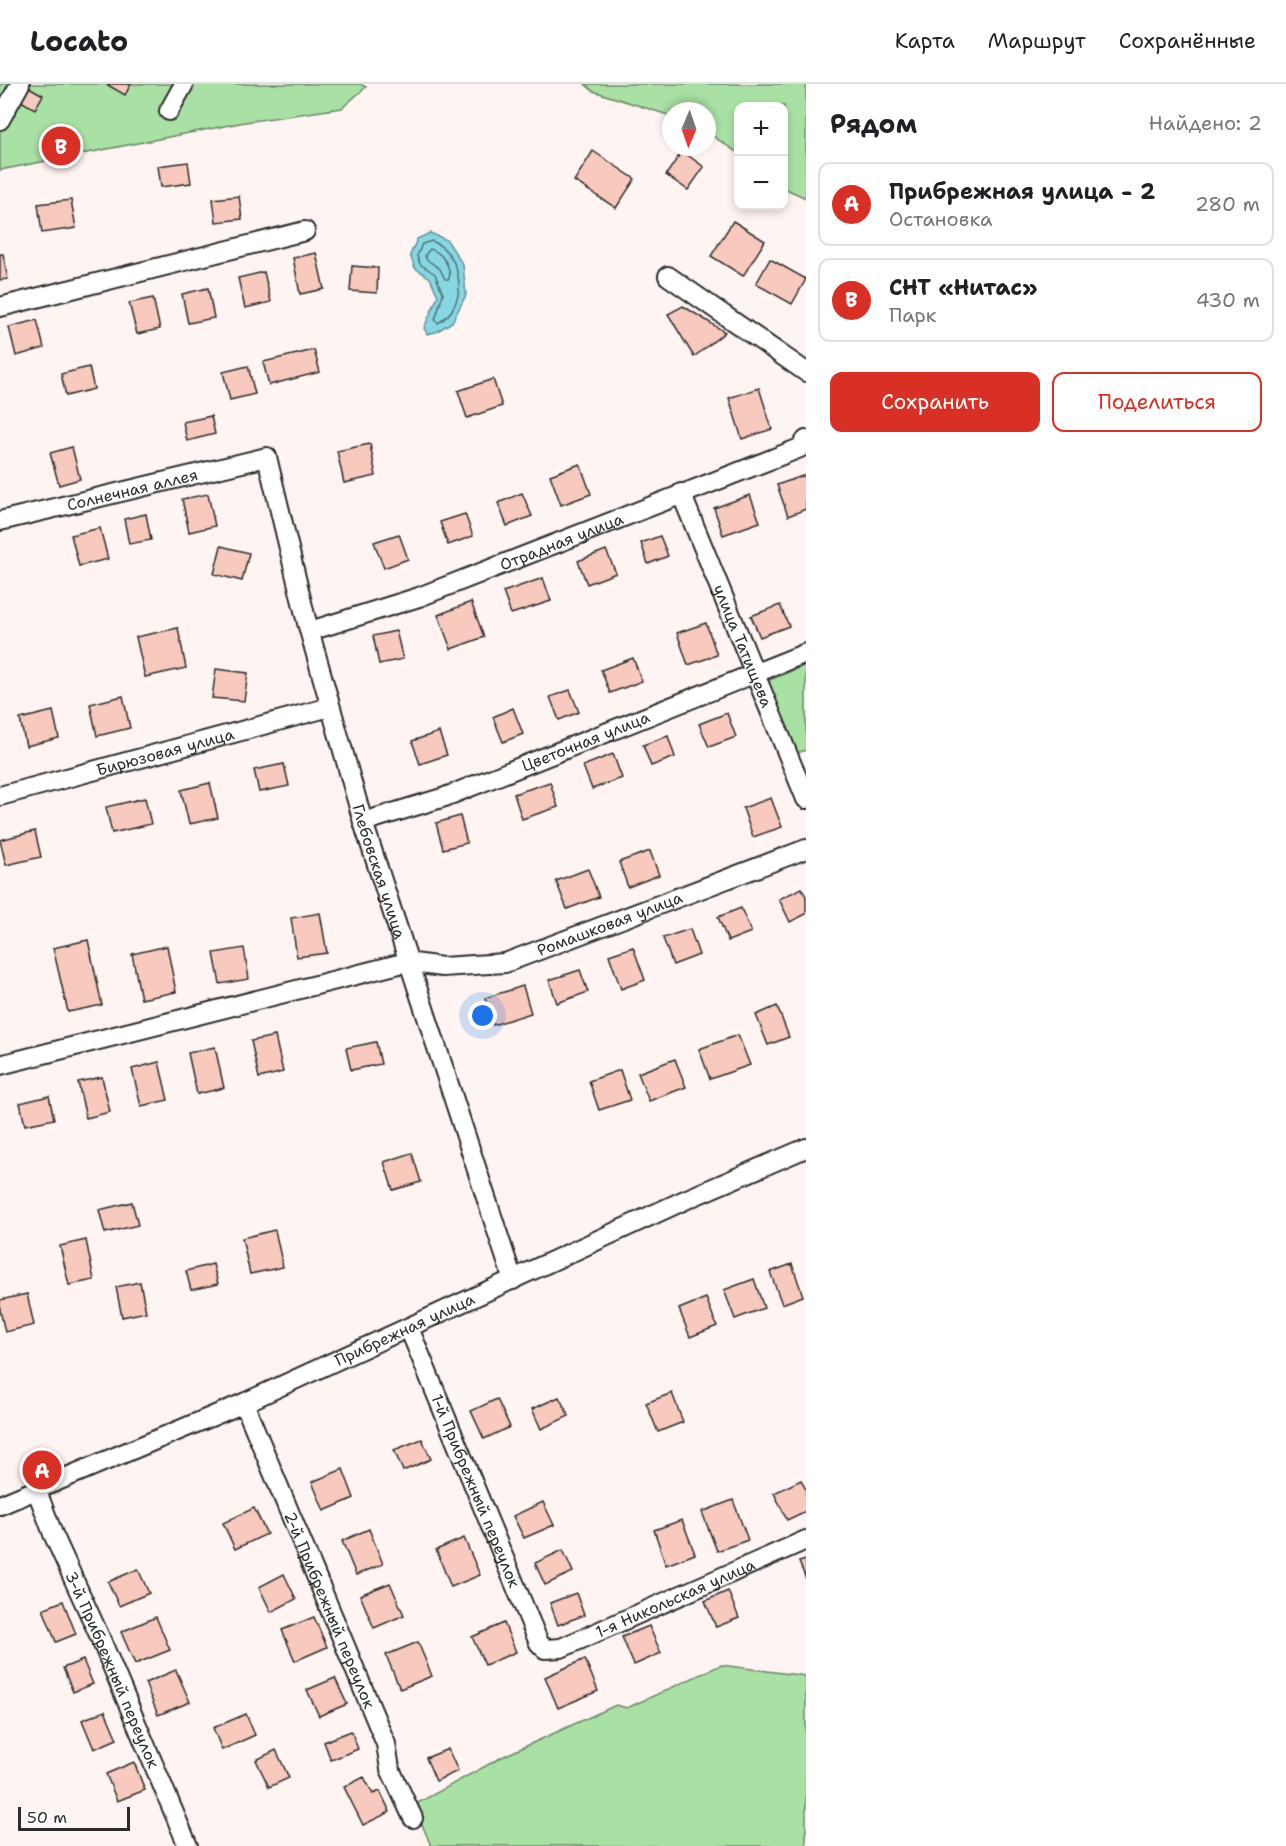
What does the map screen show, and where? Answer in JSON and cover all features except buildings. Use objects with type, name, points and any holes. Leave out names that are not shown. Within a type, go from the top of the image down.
[{"type":"street","points":[[0,120],[20,84]]},
{"type":"street","points":[[169,111],[184,84]]},
{"type":"street","points":[[0,307],[305,231]]},
{"type":"street","points":[[668,276],[806,372]]},
{"type":"street","name":"Отрадная улица","points":[[310,631],[419,597],[800,448],[806,440]]},
{"type":"street","name":"Солнечная аллея","points":[[0,521],[267,457]]},
{"type":"street","name":"Глебовская улица","points":[[267,457],[310,631],[363,822],[513,1280]]},
{"type":"street","name":"улица Татищева","points":[[681,493],[806,799]]},
{"type":"street","name":"Цветочная улица","points":[[363,822],[445,797],[806,653]]},
{"type":"street","name":"Бирюзовая улица","points":[[0,796],[330,707]]},
{"type":"street","name":"Ромашковая улица","points":[[407,962],[442,967],[505,963],[806,849]]},
{"type":"street","points":[[0,1065],[407,962]]},
{"type":"street","name":"Прибрежная улица","points":[[0,1505],[244,1403],[687,1199],[806,1148]]},
{"type":"street","name":"1-й Прибрежный переулок","points":[[409,1328],[539,1643],[545,1649]]},
{"type":"street","name":"2-й Прибрежный переулок","points":[[244,1403],[386,1744],[390,1769],[413,1818]]},
{"type":"street","name":"3-й Прибрежный переулок","points":[[38,1491],[53,1534],[99,1635],[188,1846]]},
{"type":"street","name":"1-я Никольская улица","points":[[545,1649],[561,1648],[806,1540]]},
{"type":"green space","points":[[0,84],[360,84],[366,87],[342,108],[245,122],[0,170]]},
{"type":"green space","points":[[585,84],[806,84],[806,198],[788,190],[788,102],[734,102],[734,150],[716,138],[716,102],[662,102],[662,113],[593,91]]},
{"type":"green space","points":[[806,665],[806,750],[794,754],[765,682]]},
{"type":"green space","points":[[721,1665],[806,1676],[806,1846],[431,1846],[414,1805],[504,1756],[616,1705],[627,1708]]},
{"type":"water","points":[[430,233],[447,240],[463,265],[466,295],[452,322],[436,332],[427,334],[424,328],[438,296],[430,278],[415,268],[410,255],[417,239]]},
{"type":"place","name":"СНТ «Нитас»","points":[[61,146]]},
{"type":"place","name":"Прибрежная улица - 2","points":[[42,1470]]}]
